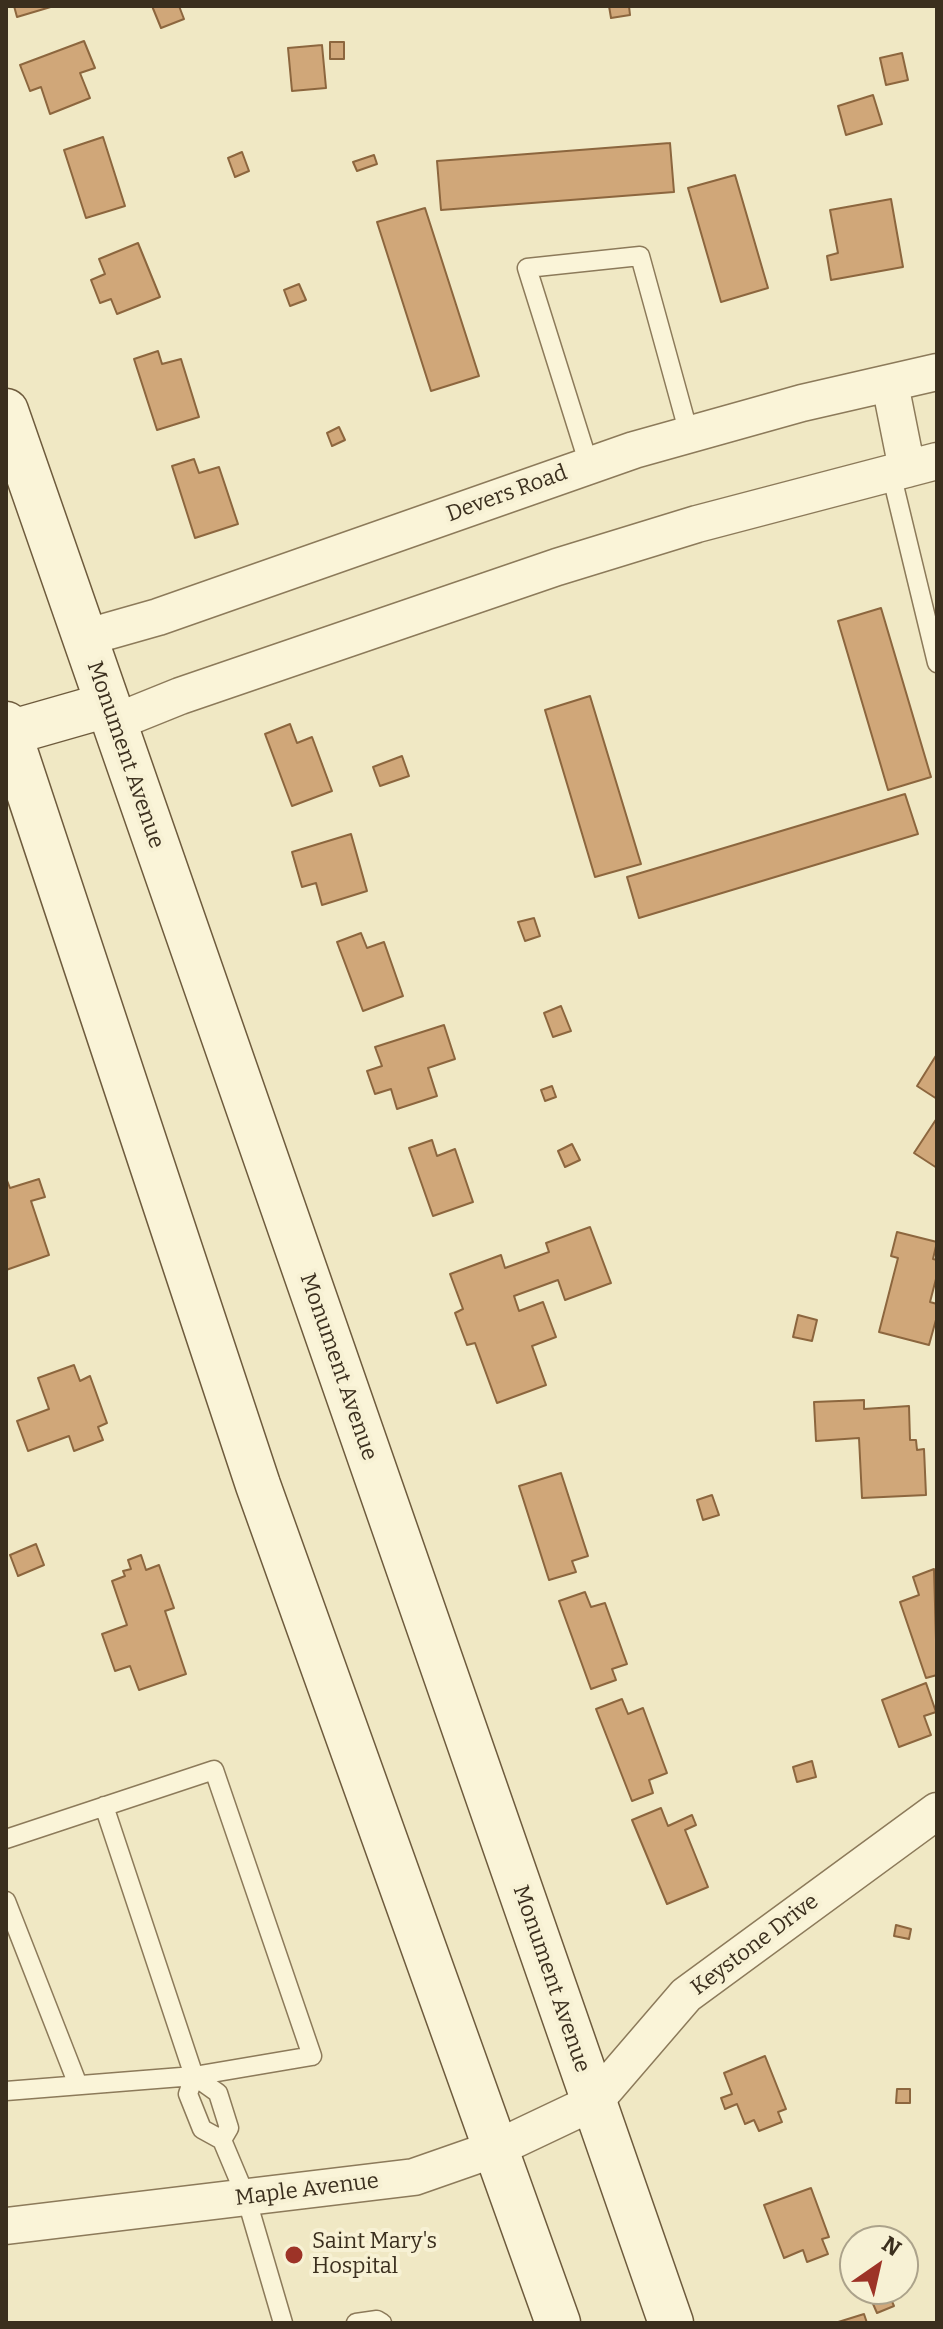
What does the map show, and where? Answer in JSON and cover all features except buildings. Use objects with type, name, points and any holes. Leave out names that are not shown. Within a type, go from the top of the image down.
[{"type":"street","name":"Devers Road","points":[[84,638],[158,617],[589,465],[802,403],[937,372]]},
{"type":"street","points":[[558,2323],[258,1485],[8,728],[110,714],[180,696],[557,567],[697,524],[912,467],[890,384]]},
{"type":"street","name":"Monument Avenue","points":[[6,411],[671,2323]]},
{"type":"street","name":"Keystone Drive","points":[[594,2102],[686,1995],[937,1811]]},
{"type":"street","name":"Maple Avenue","points":[[6,2226],[414,2177],[497,2148],[594,2102]]},
{"type":"lane","points":[[589,465],[527,268],[640,256],[689,434]]},
{"type":"lane","points":[[912,467],[937,663]]},
{"type":"lane","points":[[6,1839],[214,1770],[312,2056],[194,2076],[6,2091]]},
{"type":"lane","points":[[104,1806],[194,2076],[218,2093],[229,2128],[222,2140]]},
{"type":"lane","points":[[6,1901],[78,2085]]},
{"type":"lane","points":[[194,2076],[188,2094],[202,2129],[222,2140],[246,2197],[283,2323]]},
{"type":"lane","points":[[356,2323],[377,2320],[382,2323]]},
{"type":"place","name":"Saint Mary's Hospital","points":[[294,2255]]}]
